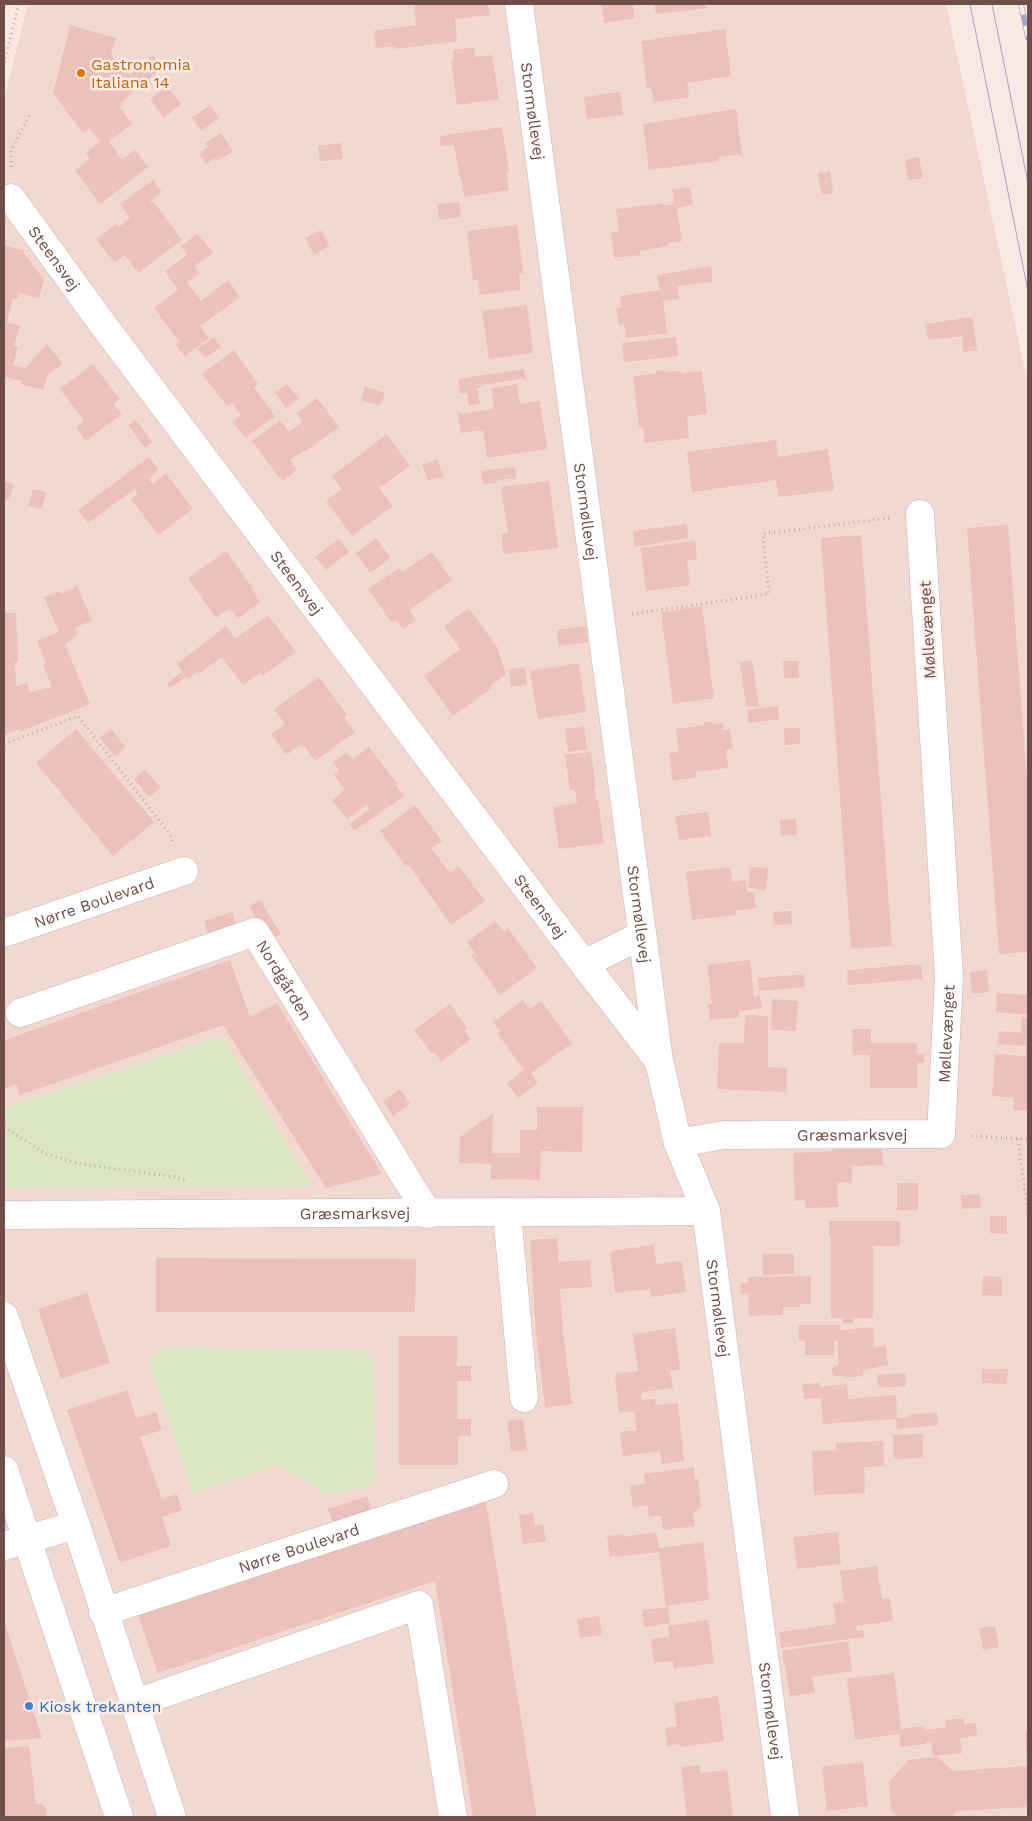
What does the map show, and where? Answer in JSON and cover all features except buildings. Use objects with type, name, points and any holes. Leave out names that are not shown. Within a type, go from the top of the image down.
[{"type":"street","name":"Stormøllevej","points":[[519,4],[659,1061],[678,1143],[706,1211],[784,1817]]},
{"type":"street","name":"Steensvej","points":[[11,198],[104,326],[659,1061]]},
{"type":"street","name":"Møllevænget","points":[[920,514],[948,977],[941,1134]]},
{"type":"street","name":"Nørre Boulevard","points":[[4,933],[184,870]]},
{"type":"street","name":"Nordgården","points":[[20,1014],[255,932],[428,1214]]},
{"type":"street","points":[[584,964],[642,935]]},
{"type":"street","name":"Græsmarksvej","points":[[678,1143],[724,1135],[941,1134]]},
{"type":"street","name":"Græsmarksvej","points":[[4,1216],[706,1211]]},
{"type":"street","points":[[507,1213],[524,1398]]},
{"type":"street","points":[[4,1316],[76,1525],[133,1704],[172,1817]]},
{"type":"street","points":[[4,1470],[15,1542],[119,1817]]},
{"type":"street","name":"Nørre Boulevard","points":[[103,1612],[494,1484]]},
{"type":"street","points":[[15,1542],[76,1525]]},
{"type":"street","points":[[133,1704],[419,1605],[453,1817]]},
{"type":"path","points":[[4,63],[19,4]]},
{"type":"path","points":[[11,198],[10,151],[30,114]]},
{"type":"path","points":[[600,618],[769,594],[763,534],[920,514]]},
{"type":"path","points":[[4,744],[78,716],[169,833],[184,870]]},
{"type":"path","points":[[4,1127],[46,1154],[81,1164],[176,1176],[194,1184]]},
{"type":"path","points":[[941,1134],[1028,1139]]},
{"type":"path","points":[[1018,1139],[1028,1216]]},
{"type":"shaded area","points":[[28,4],[946,4],[1028,384],[1028,1817],[4,1817],[4,100]]},
{"type":"green space","points":[[222,1036],[312,1186],[7,1188],[4,1185],[4,1108]]},
{"type":"green space","points":[[165,1347],[362,1349],[371,1356],[374,1367],[376,1483],[328,1495],[278,1465],[193,1493],[149,1361]]},
{"type":"tram line","points":[[970,4],[1028,291]]},
{"type":"tram line","points":[[992,4],[1028,183]]},
{"type":"railway","points":[[1021,4],[1028,38]]},
{"type":"place","name":"Gastronomia Italiana 14","points":[[81,73]]},
{"type":"place","name":"Kiosk trekanten","points":[[29,1706]]}]
